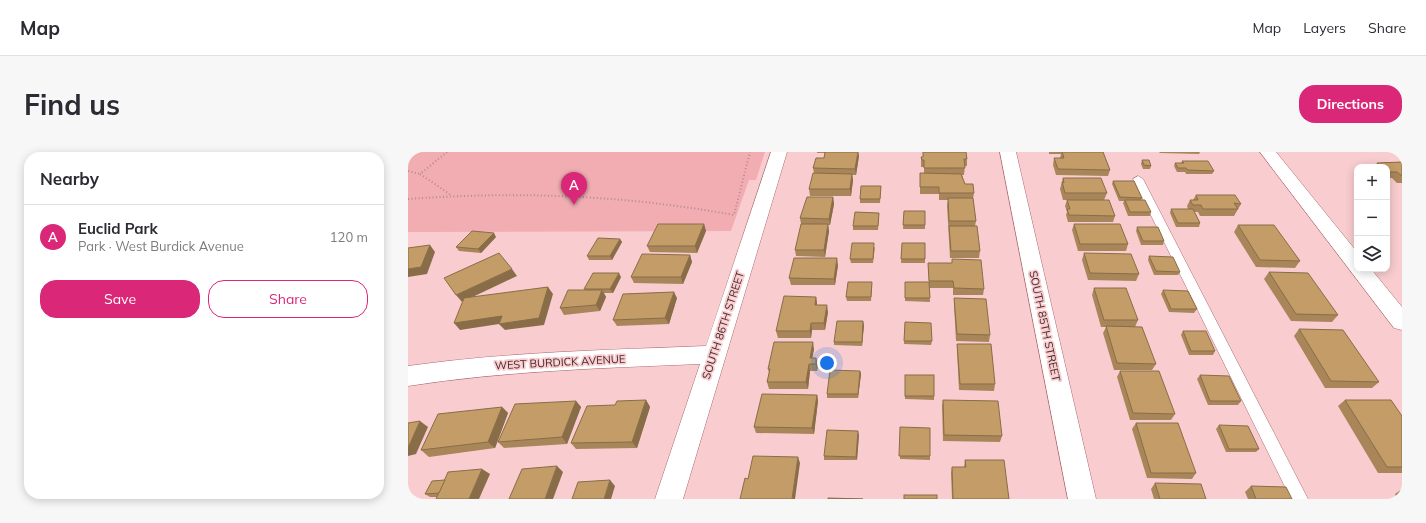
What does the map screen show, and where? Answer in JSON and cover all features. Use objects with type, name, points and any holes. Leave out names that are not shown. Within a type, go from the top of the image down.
[{"type":"street","name":"SOUTH 86TH STREET","points":[[668,499],[779,152]]},
{"type":"street","name":"SOUTH 85TH STREET","points":[[1008,152],[1082,499]]},
{"type":"street","points":[[1268,152],[1354,261]]},
{"type":"street","points":[[1362,272],[1402,322]]},
{"type":"street","name":"WEST BURDICK AVENUE","points":[[408,376],[440,370],[530,363],[714,355]]},
{"type":"lane","points":[[1138,179],[1300,499]]},
{"type":"path","points":[[420,174],[447,152]]},
{"type":"path","points":[[408,199],[451,196],[536,195],[622,198],[682,205],[734,215],[740,197],[743,177],[750,152]]},
{"type":"path","points":[[408,171],[420,174],[451,196]]},
{"type":"shaded area","points":[[408,152],[765,152],[756,180],[749,180],[731,231],[408,232]]},
{"type":"building","points":[[825,152],[858,152],[855,169],[813,168],[816,158],[824,158]]},
{"type":"building","points":[[923,152],[966,152],[967,159],[964,159],[965,168],[924,168],[924,160],[922,160],[921,157],[923,157]]},
{"type":"building","points":[[1062,152],[1103,152],[1110,170],[1058,169],[1054,158],[1064,158]]},
{"type":"building","points":[[1142,160],[1149,160],[1151,166],[1144,165]]},
{"type":"building","points":[[1182,161],[1208,161],[1214,171],[1178,168],[1175,163],[1184,163]]},
{"type":"building","points":[[1402,162],[1402,176],[1397,172],[1390,172],[1390,164],[1377,163]]},
{"type":"building","points":[[813,173],[852,174],[850,189],[809,189]]},
{"type":"building","points":[[920,173],[961,174],[965,184],[973,184],[974,193],[939,193],[939,187],[920,187]]},
{"type":"building","points":[[1063,178],[1101,178],[1107,193],[1065,193],[1062,182],[1064,183]]},
{"type":"building","points":[[1113,181],[1134,181],[1142,198],[1120,197]]},
{"type":"building","points":[[861,186],[881,186],[880,199],[860,199]]},
{"type":"building","points":[[1196,195],[1235,195],[1241,204],[1234,203],[1238,209],[1203,209],[1201,205],[1193,205],[1190,200],[1198,200]]},
{"type":"building","points":[[807,197],[833,197],[829,219],[800,218]]},
{"type":"building","points":[[948,198],[973,198],[976,221],[949,221]]},
{"type":"building","points":[[1067,200],[1109,200],[1115,216],[1069,215],[1067,209],[1070,209]]},
{"type":"building","points":[[1125,200],[1145,200],[1151,212],[1130,212]]},
{"type":"building","points":[[1171,209],[1193,209],[1200,223],[1178,223]]},
{"type":"building","points":[[904,211],[925,211],[925,225],[903,225]]},
{"type":"building","points":[[855,212],[879,213],[878,226],[853,226]]},
{"type":"building","points":[[658,224],[704,224],[695,246],[647,246]]},
{"type":"building","points":[[801,224],[828,224],[824,250],[795,250]]},
{"type":"building","points":[[1074,224],[1120,224],[1128,244],[1080,244]]},
{"type":"building","points":[[1238,225],[1274,225],[1300,261],[1260,260]]},
{"type":"building","points":[[949,226],[977,226],[980,251],[951,251]]},
{"type":"building","points":[[1137,227],[1158,227],[1164,241],[1143,241]]},
{"type":"building","points":[[472,231],[494,233],[478,249],[456,247]]},
{"type":"building","points":[[598,238],[620,239],[610,256],[587,256]]},
{"type":"building","points":[[852,243],[874,243],[873,259],[850,259]]},
{"type":"building","points":[[902,243],[925,243],[925,259],[901,259]]},
{"type":"building","points":[[430,245],[421,267],[408,269],[408,248]]},
{"type":"building","points":[[499,253],[512,269],[456,295],[444,278]]},
{"type":"building","points":[[1084,253],[1131,254],[1139,274],[1090,273]]},
{"type":"building","points":[[642,254],[690,255],[681,277],[631,277]]},
{"type":"building","points":[[1149,256],[1173,257],[1180,272],[1156,271]]},
{"type":"building","points":[[794,258],[837,258],[834,279],[789,278]]},
{"type":"building","points":[[952,259],[981,260],[984,289],[954,288],[953,281],[929,281],[928,263],[952,263]]},
{"type":"building","points":[[1269,272],[1308,273],[1338,315],[1296,314]]},
{"type":"building","points":[[593,273],[619,273],[610,289],[584,289]]},
{"type":"building","points":[[848,282],[872,282],[871,297],[846,297]]},
{"type":"building","points":[[905,282],[929,282],[930,298],[905,298]]},
{"type":"building","points":[[548,287],[539,318],[499,324],[502,316],[454,323],[464,298]]},
{"type":"building","points":[[1094,288],[1126,288],[1138,320],[1104,320]]},
{"type":"building","points":[[568,290],[602,290],[596,305],[560,308]]},
{"type":"building","points":[[1163,290],[1188,291],[1197,309],[1171,309]]},
{"type":"building","points":[[674,292],[665,318],[613,320],[623,294]]},
{"type":"building","points":[[784,296],[816,297],[815,305],[827,305],[824,323],[811,323],[810,331],[776,331]]},
{"type":"building","points":[[954,298],[986,299],[990,335],[957,334]]},
{"type":"building","points":[[837,321],[863,321],[862,342],[834,342]]},
{"type":"building","points":[[905,322],[931,323],[932,341],[904,341]]},
{"type":"building","points":[[1106,326],[1142,327],[1156,364],[1117,363]]},
{"type":"building","points":[[1299,329],[1343,330],[1379,382],[1331,381]]},
{"type":"building","points":[[1183,331],[1206,331],[1215,351],[1191,351]]},
{"type":"building","points":[[774,342],[813,342],[810,358],[816,358],[816,364],[809,364],[806,382],[767,382],[770,369],[768,369]]},
{"type":"building","points":[[957,344],[991,344],[995,384],[960,384]]},
{"type":"building","points":[[830,370],[860,371],[858,394],[827,394]]},
{"type":"building","points":[[1120,371],[1159,371],[1175,414],[1133,413]]},
{"type":"building","points":[[905,375],[934,375],[934,396],[905,396]]},
{"type":"building","points":[[1200,375],[1229,376],[1241,401],[1210,401]]},
{"type":"building","points":[[762,394],[817,395],[812,428],[754,427]]},
{"type":"building","points":[[646,400],[632,442],[571,443],[587,406],[615,405],[617,401]]},
{"type":"building","points":[[943,400],[998,401],[1002,436],[944,435]]},
{"type":"building","points":[[1345,400],[1391,400],[1402,416],[1402,467],[1387,467]]},
{"type":"building","points":[[576,401],[562,437],[498,442],[515,404]]},
{"type":"building","points":[[502,407],[488,442],[421,450],[438,414]]},
{"type":"building","points":[[420,421],[408,448],[408,423]]},
{"type":"building","points":[[1136,423],[1178,423],[1196,473],[1151,473]]},
{"type":"building","points":[[1219,425],[1248,426],[1259,449],[1229,449]]},
{"type":"building","points":[[900,427],[930,428],[930,456],[899,456]]},
{"type":"building","points":[[827,430],[858,431],[856,457],[824,456]]},
{"type":"building","points":[[753,456],[798,457],[792,499],[740,499],[745,478],[748,479]]},
{"type":"building","points":[[965,460],[1004,460],[1009,499],[953,499],[952,467],[966,467]]},
{"type":"building","points":[[557,466],[545,499],[509,499],[522,469]]},
{"type":"building","points":[[482,469],[469,499],[436,499],[448,472]]},
{"type":"building","points":[[445,480],[439,493],[425,494],[432,481]]},
{"type":"building","points":[[610,480],[604,499],[572,499],[578,482]]},
{"type":"building","points":[[1155,483],[1201,484],[1206,499],[1160,499]]},
{"type":"building","points":[[1251,486],[1286,487],[1292,499],[1256,499]]},
{"type":"building","points":[[904,495],[937,495],[937,499],[904,499]]},
{"type":"building","points":[[828,498],[863,499],[828,499]]},
{"type":"place","name":"Euclid Park","points":[[574,205]]}]
